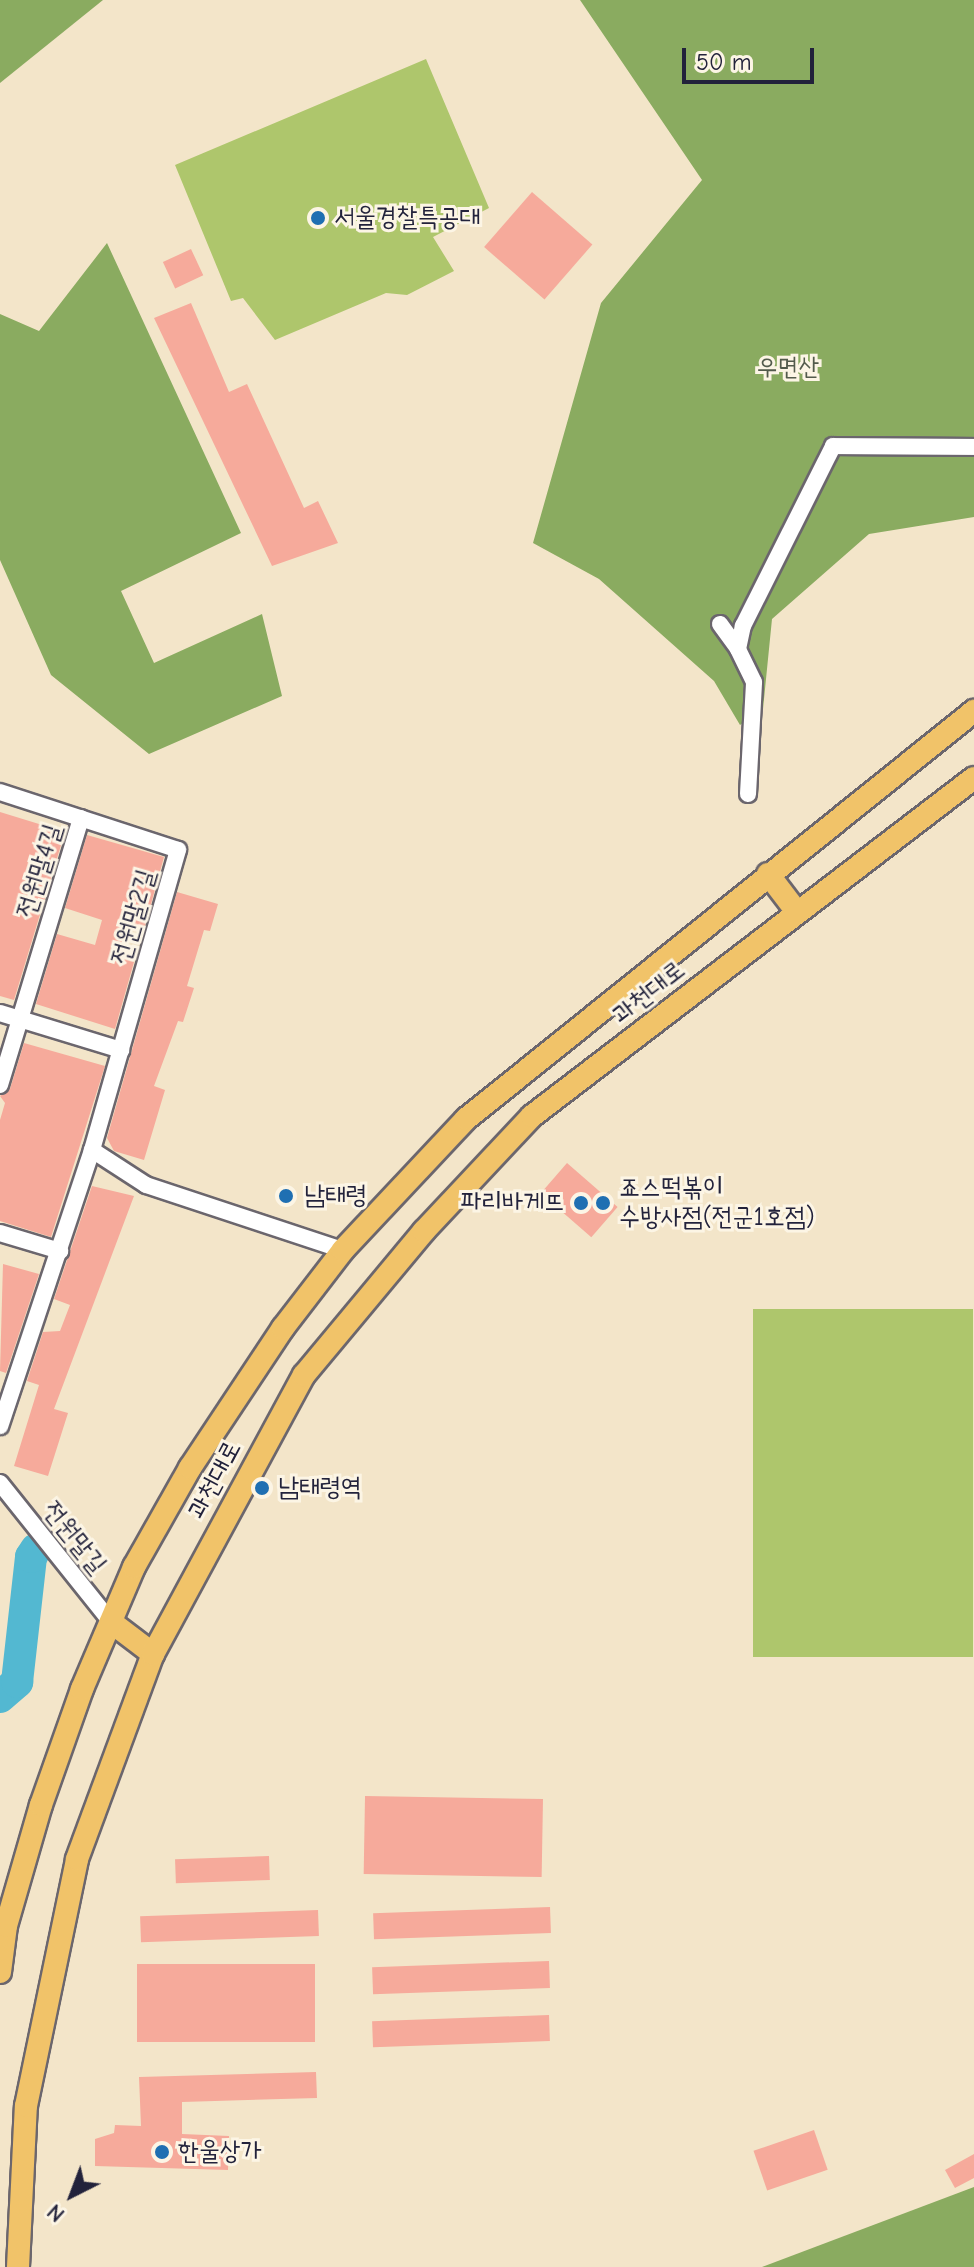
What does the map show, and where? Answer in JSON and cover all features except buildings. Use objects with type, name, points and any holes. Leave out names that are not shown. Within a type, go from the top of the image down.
[{"type":"main road","name":"과천대로","points":[[0,1972],[6,1926],[41,1805],[134,1567],[190,1468],[283,1328],[343,1250],[466,1119],[974,711]]},
{"type":"main road","name":"과천대로","points":[[18,2267],[8,2221],[26,2106],[77,1859],[153,1654],[304,1375],[424,1231],[532,1116],[974,778]]},
{"type":"main road","points":[[768,874],[797,912]]},
{"type":"main road","points":[[111,1622],[153,1654]]},
{"type":"street","points":[[738,649],[743,626],[833,446],[974,447]]},
{"type":"street","points":[[720,624],[738,649],[754,682],[748,794]]},
{"type":"street","name":"전원말4길","points":[[0,792],[81,818],[0,1085]]},
{"type":"street","name":"전원말2길","points":[[0,1426],[92,1150],[178,850],[81,818]]},
{"type":"street","points":[[0,1013],[121,1050]]},
{"type":"street","points":[[92,1150],[146,1185],[343,1250]]},
{"type":"street","points":[[0,1233],[60,1251]]},
{"type":"street","name":"전원말길","points":[[0,1483],[111,1622]]},
{"type":"green space","points":[[0,0],[103,0],[0,83]]},
{"type":"green space","name":"우면산","points":[[580,0],[974,0],[974,517],[869,534],[772,619],[763,709],[740,725],[714,681],[599,579],[533,543],[601,303],[702,180]]},
{"type":"green space","points":[[426,59],[489,208],[433,237],[454,271],[407,295],[386,293],[275,340],[243,298],[231,301],[175,165]]},
{"type":"green space","points":[[107,243],[241,533],[121,591],[154,663],[262,614],[282,696],[149,754],[51,675],[0,560],[0,314],[39,331]]},
{"type":"green space","points":[[753,1309],[973,1309],[973,1657],[753,1657]]},
{"type":"green space","points":[[974,2187],[974,2267],[762,2267]]},
{"type":"waterway","points":[[0,1697],[17,1682],[31,1557],[36,1549]]},
{"type":"place","name":"서울경찰특공대","points":[[318,218]]},
{"type":"place","name":"남태령","points":[[286,1196]]},
{"type":"place","name":"파리바게뜨","points":[[581,1203]]},
{"type":"place","name":"죠스떡볶이 수방사점(전군1호점)","points":[[603,1203]]},
{"type":"place","name":"남태령역","points":[[262,1488]]},
{"type":"place","name":"한울상가","points":[[162,2152]]}]
